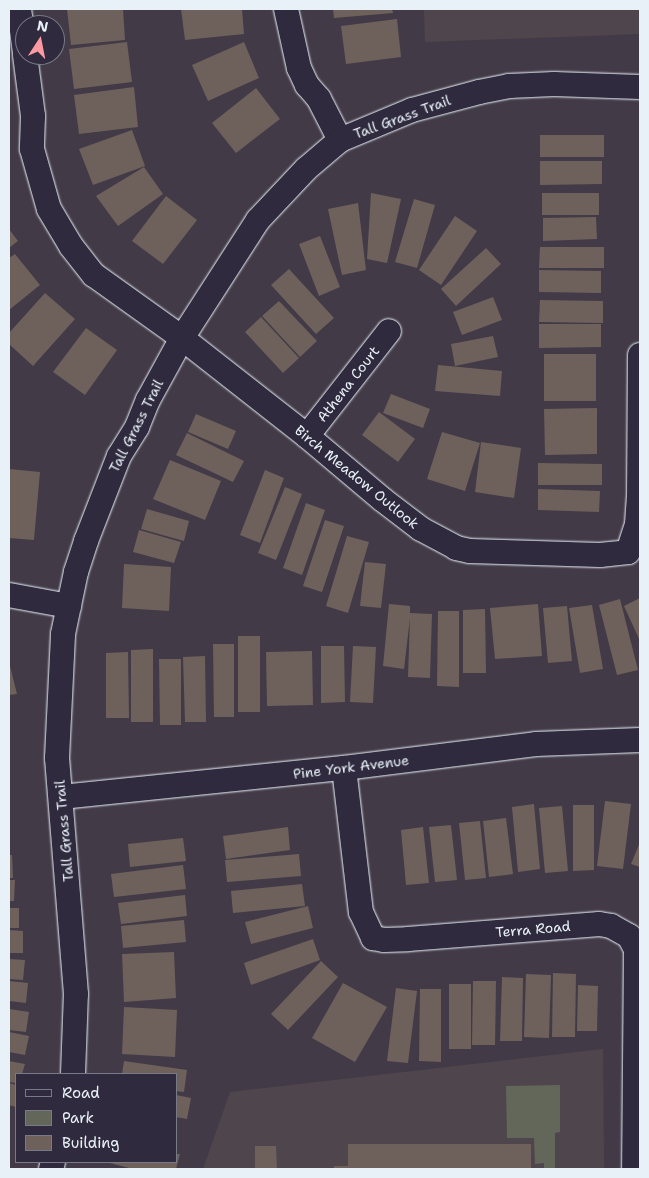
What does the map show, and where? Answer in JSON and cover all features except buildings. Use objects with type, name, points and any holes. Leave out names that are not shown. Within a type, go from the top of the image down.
[{"type":"street","points":[[286,9],[299,68],[307,85],[319,99],[340,140]]},
{"type":"street","name":"Birch Meadow Outlook","points":[[26,65],[33,116],[32,149],[49,209],[60,229],[94,275],[182,338],[307,436],[383,500],[422,529],[456,548],[470,551],[600,555],[628,552],[637,524],[639,498],[640,355]]},
{"type":"street","name":"Tall Grass Trail","points":[[73,1073],[76,994],[57,758],[61,658],[69,606],[86,541],[118,456],[137,426],[148,400],[182,338],[258,220],[306,169],[340,140],[412,110],[486,90],[554,84],[640,87]]},
{"type":"street","name":"Athena Court","points":[[307,436],[389,331]]},
{"type":"street","points":[[9,595],[69,606]]},
{"type":"street","name":"Pine York Avenue","points":[[61,798],[344,768],[536,744],[640,740]]},
{"type":"street","name":"Terra Road","points":[[344,768],[361,912],[373,938],[384,940],[408,939],[599,924],[611,926],[629,936],[636,949],[634,1169]]},
{"type":"shaded area","points":[[424,9],[640,9],[640,34],[425,42]]},
{"type":"shaded area","points":[[603,1049],[604,1169],[203,1169],[230,1092]]},
{"type":"green space","points":[[560,1085],[560,1132],[555,1133],[555,1169],[544,1169],[544,1163],[535,1164],[534,1138],[507,1138],[506,1086]]}]
